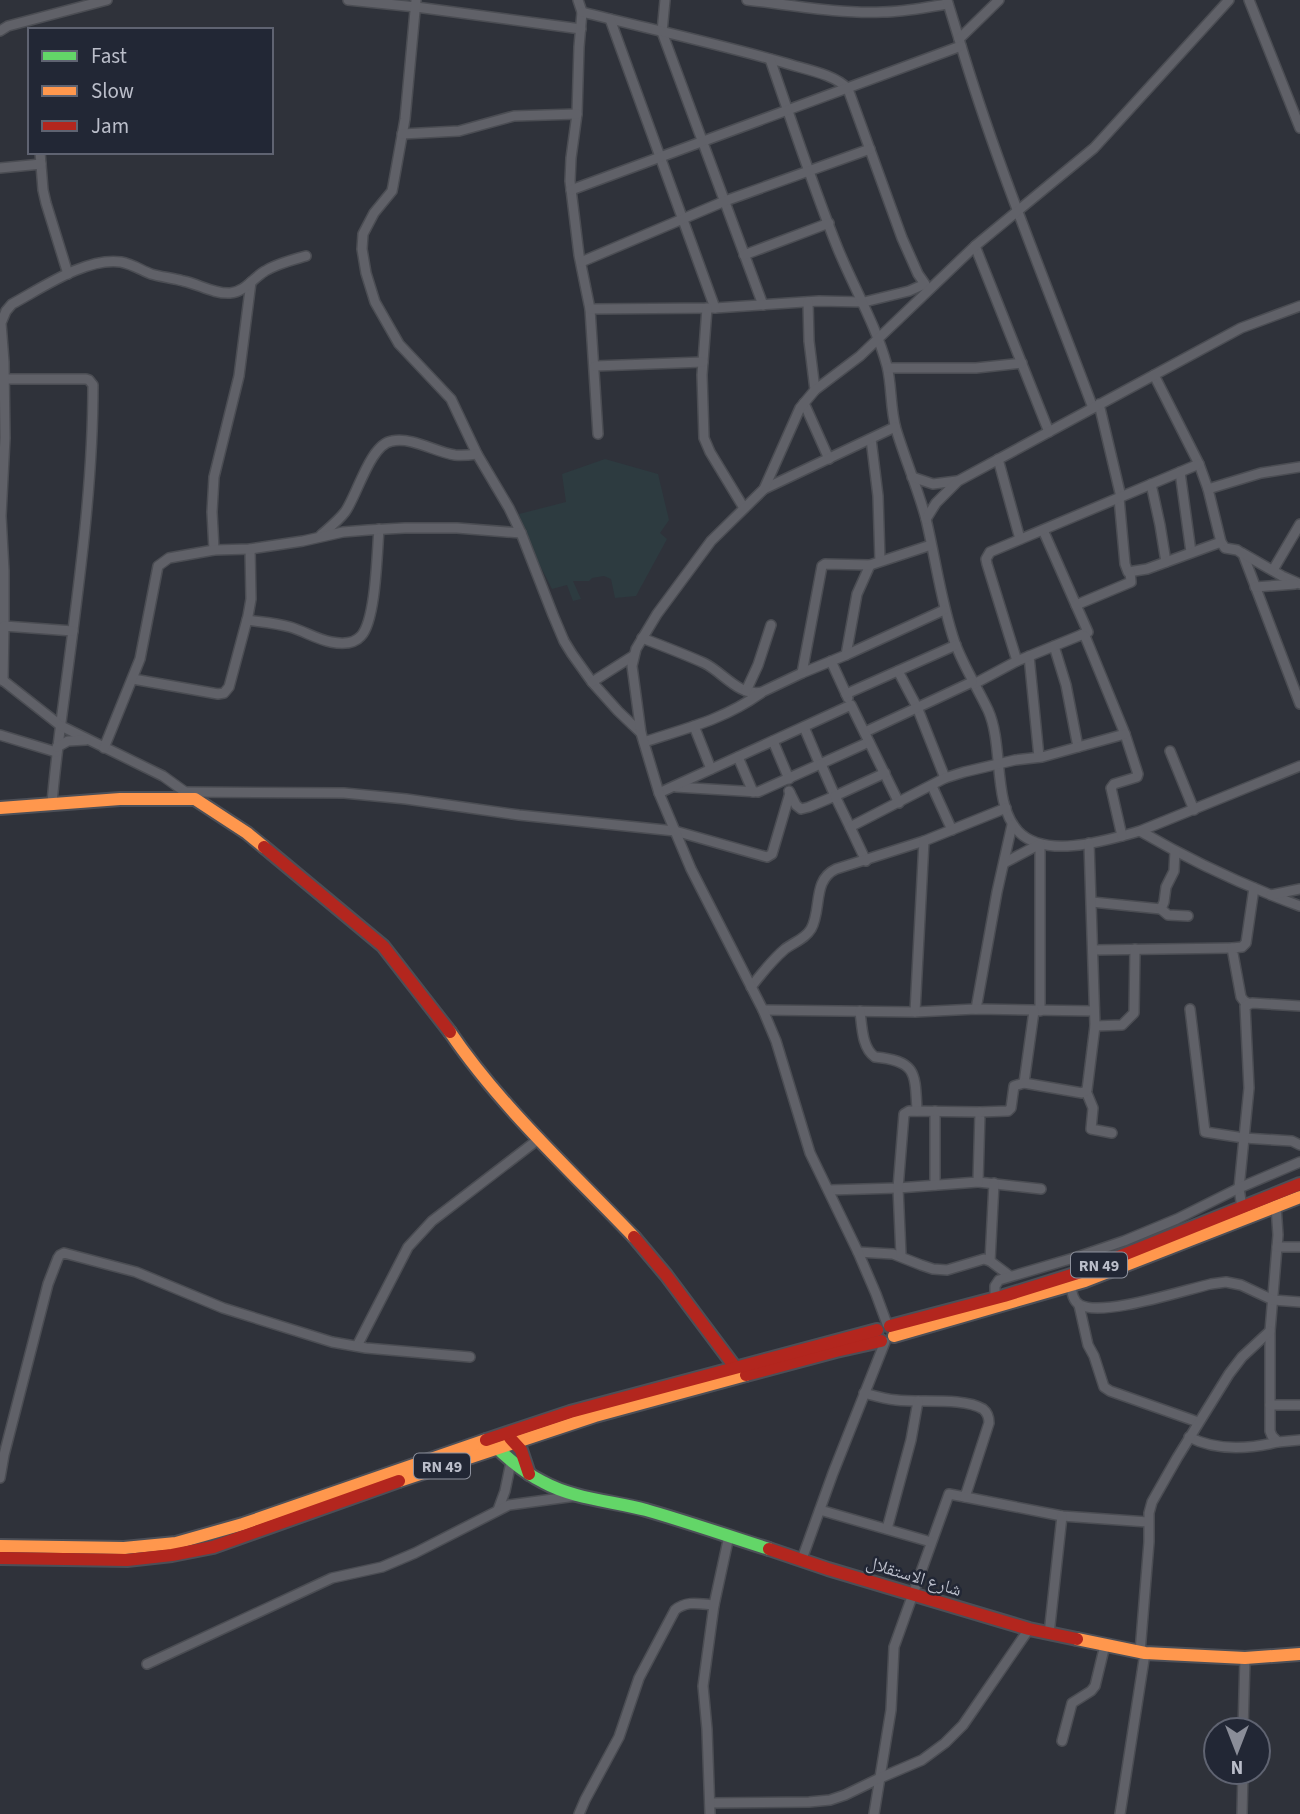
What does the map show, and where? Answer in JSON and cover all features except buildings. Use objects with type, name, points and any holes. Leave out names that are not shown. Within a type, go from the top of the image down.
[{"type":"main road","points":[[0,808],[190,796],[263,846],[375,937],[425,998],[467,1057],[634,1237],[735,1367]]},
{"type":"main road","name":"RN 49","points":[[0,1559],[127,1560],[212,1547],[493,1444],[505,1433],[618,1398],[735,1367],[886,1333],[1081,1272],[1300,1184]]},
{"type":"main road","name":"RN 49","points":[[0,1546],[124,1548],[176,1543],[243,1524],[353,1484],[493,1444],[516,1443],[630,1405],[886,1333],[1071,1286],[1300,1196]]},
{"type":"main road","points":[[505,1433],[521,1450],[529,1474]]},
{"type":"main road","name":"شارع الاستقلال","points":[[493,1444],[511,1462],[529,1474],[544,1483],[578,1495],[642,1509],[1029,1629],[1143,1653],[1245,1658],[1300,1654]]},
{"type":"street","points":[[0,31],[8,26],[29,25],[107,0]]},
{"type":"street","points":[[348,0],[416,3],[580,29]]},
{"type":"street","points":[[578,0],[582,12],[571,190],[590,309],[598,434]]},
{"type":"street","points":[[665,0],[662,32],[763,305]]},
{"type":"street","points":[[747,0],[841,12],[907,10],[948,2],[971,81],[1017,211],[1096,406],[1120,497],[1125,564],[1130,572],[1131,582],[1076,605]]},
{"type":"street","points":[[571,190],[848,89],[960,42],[999,0]]},
{"type":"street","points":[[764,489],[787,435],[804,403],[815,390],[860,356],[928,287],[975,246],[1094,148],[1229,0]]},
{"type":"street","points":[[1249,0],[1300,128]]},
{"type":"street","points":[[416,3],[405,119],[392,191],[374,213],[363,234],[362,249],[366,273],[375,302],[398,344],[451,399],[477,454],[521,533],[564,641],[592,682],[643,738]]},
{"type":"street","points":[[582,12],[716,43],[839,80],[848,89],[902,239],[918,274],[928,287]]},
{"type":"street","points":[[610,19],[711,308],[703,362],[704,438],[744,508]]},
{"type":"street","points":[[770,59],[839,250],[878,338],[887,368],[895,427],[926,519],[944,610],[956,645],[993,725],[1001,791],[1012,825],[1021,834],[1040,844],[1089,843],[1140,831],[1300,766]]},
{"type":"street","points":[[402,134],[458,131],[514,116],[577,114]]},
{"type":"street","points":[[581,262],[725,201],[870,149]]},
{"type":"street","points":[[40,154],[46,203],[68,274]]},
{"type":"street","points":[[0,168],[41,164]]},
{"type":"street","points":[[744,255],[829,223]]},
{"type":"street","points":[[975,246],[1049,432]]},
{"type":"street","points":[[306,256],[266,270],[242,290],[232,293],[219,293],[190,282],[151,274],[131,264],[118,261],[100,262],[68,274],[12,304],[6,311],[1,323],[5,379],[1,516],[4,626],[1,680],[61,726],[163,776],[190,796],[361,794],[533,817],[675,831],[769,857],[790,793]]},
{"type":"street","points":[[214,550],[214,477],[239,376],[251,282]]},
{"type":"street","points":[[590,309],[864,302],[928,287]]},
{"type":"street","points":[[808,302],[815,390]]},
{"type":"street","points":[[926,519],[936,503],[958,481],[1241,328],[1300,306]]},
{"type":"street","points":[[594,366],[703,362]]},
{"type":"street","points":[[887,368],[976,368],[1022,363]]},
{"type":"street","points":[[1154,374],[1199,464],[1221,541],[1228,550],[1237,550],[1300,584]]},
{"type":"street","points":[[5,379],[86,379],[93,385],[93,440],[86,517],[56,750],[52,803]]},
{"type":"street","points":[[804,403],[830,459]]},
{"type":"street","points":[[802,1559],[886,1333],[876,1294],[810,1153],[784,1063],[763,1010],[691,869],[659,793],[643,738],[632,666],[633,656],[657,614],[711,541],[764,489],[895,427]]},
{"type":"street","points":[[871,439],[878,496],[880,561]]},
{"type":"street","points":[[318,537],[345,513],[372,458],[387,442],[404,442],[458,456],[477,454]]},
{"type":"street","points":[[998,459],[1020,539]]},
{"type":"street","points":[[1017,661],[986,559],[989,552],[1199,464]]},
{"type":"street","points":[[1208,489],[1261,473],[1300,467]]},
{"type":"street","points":[[1180,472],[1191,552]]},
{"type":"street","points":[[912,477],[933,484],[958,481]]},
{"type":"street","points":[[1151,484],[1166,562]]},
{"type":"street","points":[[1273,570],[1300,524]]},
{"type":"street","points":[[104,748],[140,659],[158,566],[164,560],[214,550],[250,549],[343,532],[379,529],[457,528],[521,533]]},
{"type":"street","points":[[247,620],[289,626],[329,642],[352,642],[359,638],[364,633],[372,606],[379,529]]},
{"type":"street","points":[[864,732],[1017,661],[1088,632],[1043,530]]},
{"type":"street","points":[[1130,572],[1166,562],[1221,541]]},
{"type":"street","points":[[802,673],[822,566],[870,565],[931,545]]},
{"type":"street","points":[[133,679],[224,693],[229,687],[247,620],[252,584],[250,549]]},
{"type":"street","points":[[1242,553],[1300,704]]},
{"type":"street","points":[[846,655],[857,594],[870,565]]},
{"type":"street","points":[[1255,587],[1300,584]]},
{"type":"street","points":[[643,738],[715,719],[762,692],[944,610]]},
{"type":"street","points":[[746,691],[771,625]]},
{"type":"street","points":[[4,626],[73,631]]},
{"type":"street","points":[[1081,635],[1085,636],[1125,734],[1138,774],[1137,777],[1114,784],[1111,788],[1122,836]]},
{"type":"street","points":[[642,638],[706,664],[746,691],[762,692]]},
{"type":"street","points":[[846,694],[956,645]]},
{"type":"street","points":[[1054,646],[1066,685],[1078,747]]},
{"type":"street","points":[[592,682],[633,656]]},
{"type":"street","points":[[1029,656],[1039,757]]},
{"type":"street","points":[[831,661],[899,803]]},
{"type":"street","points":[[898,671],[917,707],[945,779]]},
{"type":"street","points":[[659,793],[851,705]]},
{"type":"street","points":[[694,726],[711,769]]},
{"type":"street","points":[[804,727],[866,861]]},
{"type":"street","points":[[850,827],[964,772],[1039,757],[1125,734]]},
{"type":"street","points":[[0,735],[56,750]]},
{"type":"street","points":[[56,750],[68,741],[88,740]]},
{"type":"street","points":[[773,741],[790,793],[801,809],[884,773]]},
{"type":"street","points":[[674,786],[758,792],[869,742]]},
{"type":"street","points":[[1170,751],[1194,810]]},
{"type":"street","points":[[738,757],[753,792]]},
{"type":"street","points":[[932,786],[952,830]]},
{"type":"street","points":[[751,986],[780,954],[809,932],[814,923],[820,888],[827,874],[924,841],[1006,808]]},
{"type":"street","points":[[976,1009],[1012,825]]},
{"type":"street","points":[[1140,831],[1175,851],[1300,906]]},
{"type":"street","points":[[915,1012],[924,841]]},
{"type":"street","points":[[1089,843],[1095,1027],[1086,1091],[1093,1108],[1091,1129],[1112,1133]]},
{"type":"street","points":[[1004,863],[1040,844]]},
{"type":"street","points":[[1024,1083],[1037,1011],[1040,844]]},
{"type":"street","points":[[1161,909],[1174,871],[1175,851]]},
{"type":"street","points":[[1093,950],[1242,947],[1246,943],[1254,888]]},
{"type":"street","points":[[1271,895],[1300,889]]},
{"type":"street","points":[[1091,902],[1161,909],[1168,915],[1188,916]]},
{"type":"street","points":[[1232,948],[1241,997],[1248,1003],[1300,1006]]},
{"type":"street","points":[[1095,1027],[1122,1025],[1134,1013],[1135,949]]},
{"type":"street","points":[[1242,1208],[1238,1188],[1249,1088],[1244,1009],[1248,1003]]},
{"type":"street","points":[[1189,1009],[1203,1130],[1207,1133],[1244,1138],[1292,1141],[1300,1145]]},
{"type":"street","points":[[763,1010],[1094,1011]]},
{"type":"street","points":[[860,1011],[864,1040],[871,1055],[903,1063],[909,1068],[915,1084],[917,1111]]},
{"type":"street","points":[[901,1255],[898,1188],[904,1114],[909,1111],[1008,1111],[1011,1108],[1014,1086],[1024,1083],[1082,1093],[1086,1091]]},
{"type":"street","points":[[935,1111],[935,1185]]},
{"type":"street","points":[[978,1182],[980,1112]]},
{"type":"street","points":[[356,1346],[415,1238],[432,1221],[540,1138]]},
{"type":"street","points":[[995,1298],[996,1283],[1010,1276],[1124,1241],[1300,1162]]},
{"type":"street","points":[[829,1190],[978,1182],[1041,1189]]},
{"type":"street","points":[[990,1261],[994,1184]]},
{"type":"street","points":[[1276,1206],[1278,1247],[1270,1331],[1270,1431],[1278,1441]]},
{"type":"street","points":[[1278,1247],[1300,1247]]},
{"type":"street","points":[[858,1252],[901,1255],[933,1269],[947,1270],[979,1260],[990,1261],[1010,1276]]},
{"type":"street","points":[[0,1478],[48,1284],[60,1255],[64,1253],[136,1272],[223,1308],[316,1337],[356,1346],[470,1357]]},
{"type":"street","points":[[1079,1305],[1098,1308],[1122,1306],[1226,1282],[1250,1288],[1273,1300],[1300,1302]]},
{"type":"street","points":[[1071,1286],[1079,1305],[1088,1345],[1105,1389],[1198,1422]]},
{"type":"street","points":[[1120,1814],[1143,1653],[1148,1522],[1152,1502],[1198,1422],[1234,1367],[1270,1331]]},
{"type":"street","points":[[864,1393],[896,1400],[974,1406],[989,1415],[989,1423],[965,1497]]},
{"type":"street","points":[[887,1529],[911,1440],[918,1401]]},
{"type":"street","points":[[1270,1405],[1300,1405]]},
{"type":"street","points":[[1189,1437],[1202,1444],[1217,1447],[1253,1447],[1278,1441],[1300,1440]]},
{"type":"street","points":[[498,1510],[511,1462]]},
{"type":"street","points":[[874,1814],[891,1710],[894,1647],[949,1494],[1062,1516],[1148,1522]]},
{"type":"street","points":[[147,1664],[332,1578],[382,1567],[415,1553],[509,1505],[578,1495]]},
{"type":"street","points":[[820,1510],[930,1542]]},
{"type":"street","points":[[1049,1634],[1062,1516]]},
{"type":"street","points":[[710,1814],[703,1686],[714,1605],[729,1536]]},
{"type":"street","points":[[579,1814],[619,1737],[639,1678],[675,1610],[692,1603],[714,1605]]},
{"type":"street","points":[[710,1803],[822,1801],[845,1796],[922,1760],[956,1733],[970,1716],[1029,1629]]},
{"type":"street","points":[[1062,1741],[1072,1703],[1095,1686],[1105,1645]]},
{"type":"street","points":[[1244,1716],[1245,1658]]},
{"type":"street","points":[[1242,1814],[1243,1786]]},
{"type":"shaded area","points":[[605,459],[658,474],[669,520],[660,533],[667,539],[636,596],[615,598],[611,579],[604,576],[589,581],[573,581],[581,599],[573,601],[567,585],[552,589],[528,541],[519,514],[566,502],[562,474]]},
{"type":"traffic: fast","points":[[492,1443],[522,1469],[555,1488],[646,1510],[769,1549]]},
{"type":"traffic: slow","points":[[0,808],[120,799],[195,799],[264,847]]},
{"type":"traffic: slow","points":[[450,1032],[514,1112],[634,1237]]},
{"type":"traffic: slow","points":[[894,1336],[1085,1281],[1300,1197]]},
{"type":"traffic: slow","points":[[399,1481],[595,1416],[746,1375]]},
{"type":"traffic: slow","points":[[0,1546],[124,1548],[176,1543],[243,1524],[486,1440]]},
{"type":"traffic: slow","points":[[1077,1639],[1145,1653],[1245,1658],[1300,1654]]},
{"type":"traffic: jam","points":[[264,847],[383,946],[450,1032]]},
{"type":"traffic: jam","points":[[890,1326],[1004,1296],[1081,1272],[1300,1184]]},
{"type":"traffic: jam","points":[[634,1237],[735,1367]]},
{"type":"traffic: jam","points":[[486,1440],[570,1412],[877,1330]]},
{"type":"traffic: jam","points":[[746,1375],[881,1341]]},
{"type":"traffic: jam","points":[[510,1438],[521,1450],[529,1474]]},
{"type":"traffic: jam","points":[[0,1558],[127,1560],[172,1555],[213,1547],[399,1481]]},
{"type":"traffic: jam","points":[[769,1549],[1029,1629],[1077,1639]]}]
